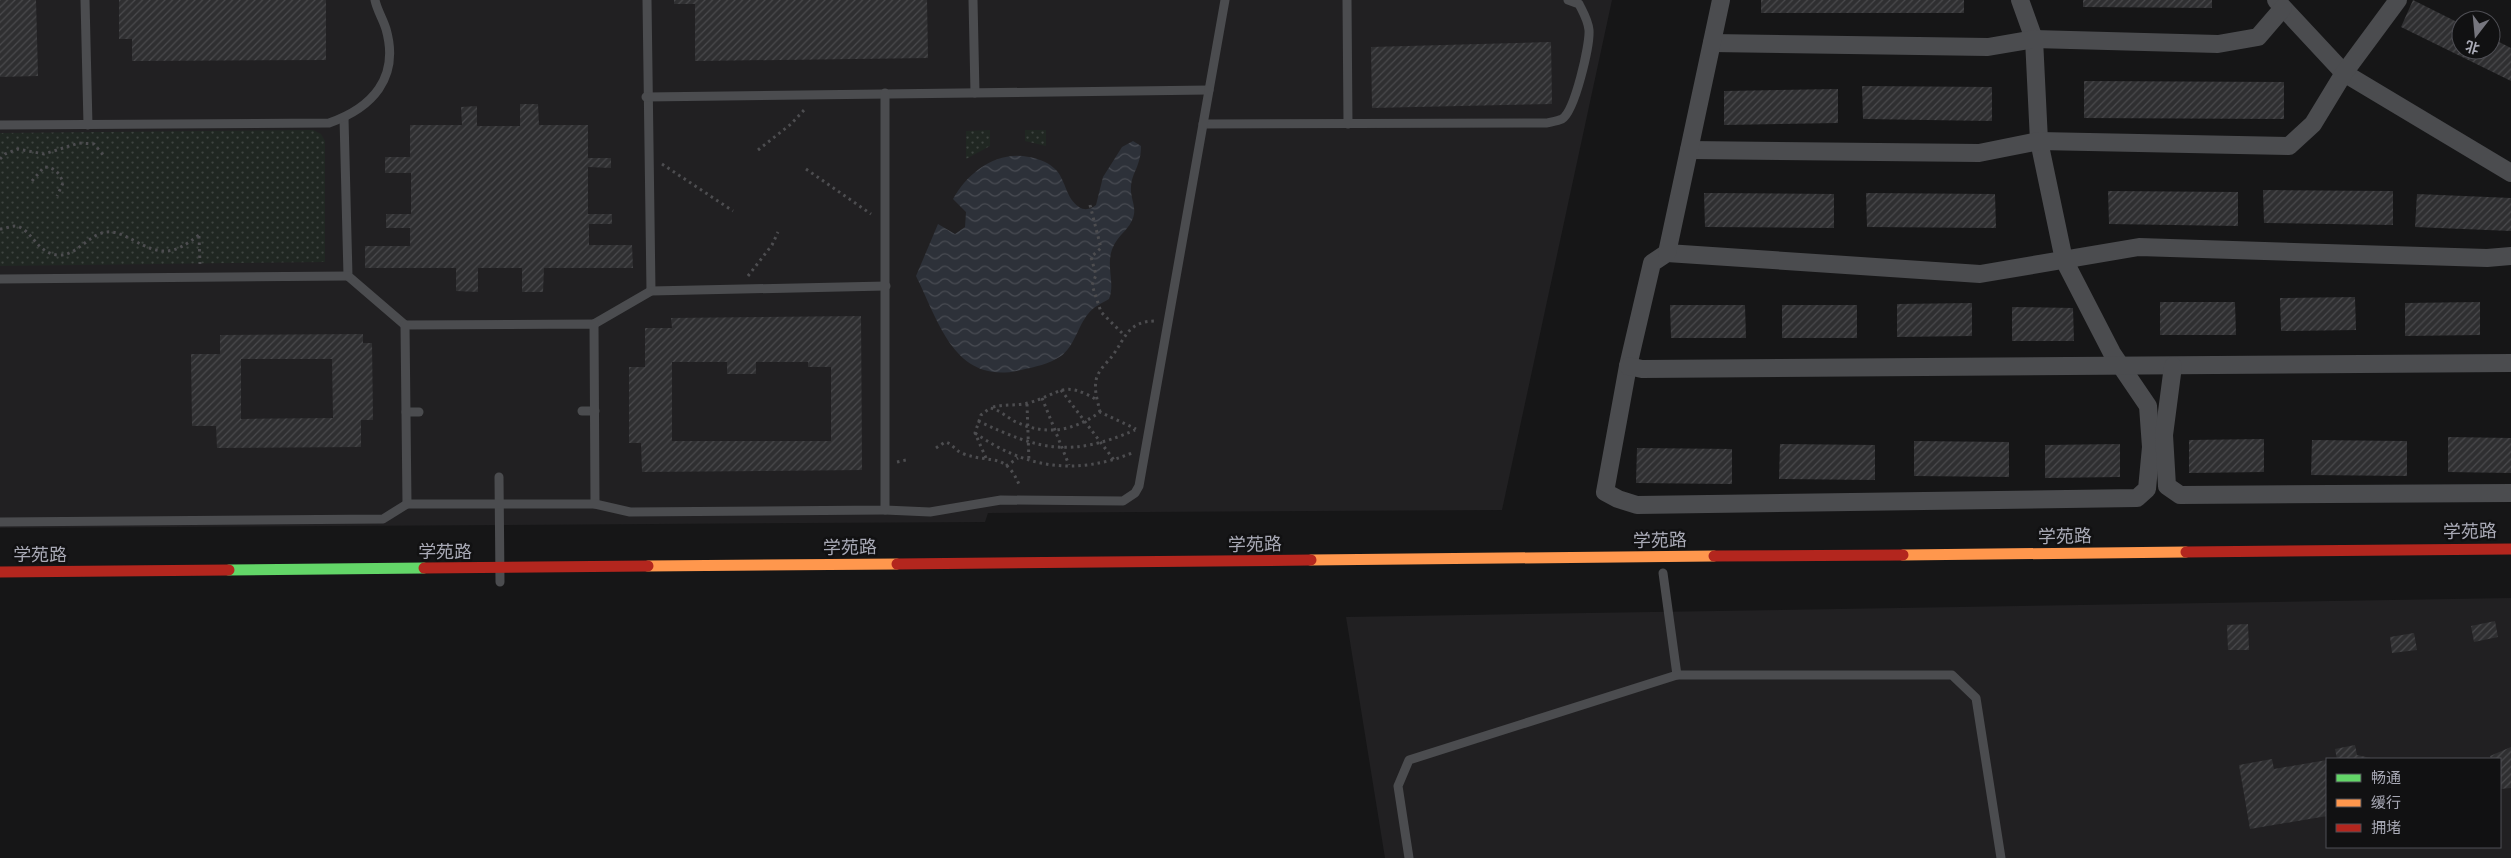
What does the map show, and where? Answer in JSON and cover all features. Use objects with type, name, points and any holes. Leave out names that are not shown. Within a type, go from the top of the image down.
[{"type":"street","points":[[1666,253],[1721,0]]},
{"type":"street","points":[[2020,0],[2034,39],[2039,141],[2064,260],[2121,367],[2148,406],[2150,447],[2147,489],[2137,498],[1637,505],[1618,499],[1605,492],[1628,366],[1652,263],[1666,253],[1980,274],[2064,260],[2139,247],[2487,258],[2511,256]]},
{"type":"street","points":[[1689,150],[1979,152],[2039,141],[2289,146],[2313,124],[2344,73],[2398,0]]},
{"type":"street","points":[[1712,43],[1988,47],[2034,39],[2218,44],[2258,37],[2280,4],[2344,73],[2511,173]]},
{"type":"street","points":[[1628,366],[1642,369],[2511,363]]},
{"type":"street","points":[[2173,366],[2164,435],[2167,486],[2180,495],[2511,493]]},
{"type":"street","name":"学苑路","points":[[0,572],[2511,549]]},
{"type":"lane","points":[[85,0],[88,124]]},
{"type":"lane","points":[[0,125],[329,123],[344,118],[373,98],[386,76],[391,58],[388,39],[375,0]]},
{"type":"lane","points":[[647,0],[646,97],[650,290]]},
{"type":"lane","points":[[973,0],[974,93]]},
{"type":"lane","points":[[0,522],[383,519],[407,504],[595,504],[630,512],[885,510],[930,512],[984,502],[1022,500],[1123,501],[1135,493],[1138,486],[1226,0]]},
{"type":"lane","points":[[1347,0],[1348,124]]},
{"type":"lane","points":[[1203,124],[1547,123],[1562,119],[1570,109],[1576,95],[1589,32],[1586,19],[1579,4],[1568,0]]},
{"type":"lane","points":[[646,97],[1209,90]]},
{"type":"lane","points":[[885,93],[885,510]]},
{"type":"lane","points":[[344,118],[348,276]]},
{"type":"lane","points":[[0,279],[348,276],[405,324],[594,324],[650,290],[886,286]]},
{"type":"lane","points":[[405,324],[407,504]]},
{"type":"lane","points":[[594,324],[595,504]]},
{"type":"lane","points":[[582,411],[595,411]]},
{"type":"lane","points":[[406,412],[419,412]]},
{"type":"lane","points":[[499,477],[501,582]]},
{"type":"lane","points":[[1663,574],[1678,675]]},
{"type":"lane","points":[[1409,858],[1398,786],[1409,760],[1678,675],[1952,675],[1976,698],[2001,858]]},
{"type":"path","points":[[758,150],[802,113],[816,94]]},
{"type":"path","points":[[0,159],[5,154],[18,148],[44,154],[87,142],[94,144],[104,156]]},
{"type":"path","points":[[648,158],[674,171],[732,211]]},
{"type":"path","points":[[32,181],[44,167],[54,169],[60,175],[63,183],[57,196]]},
{"type":"path","points":[[806,169],[885,222]]},
{"type":"path","points":[[1090,205],[1101,248],[1091,257],[1096,275],[1092,285],[1101,312],[1124,335]]},
{"type":"path","points":[[0,229],[15,226],[20,228],[43,251],[59,255],[67,254],[86,240],[107,232],[114,232],[142,245],[168,252],[184,247],[199,235],[201,278]]},
{"type":"path","points":[[745,289],[748,275],[772,245],[778,232]]},
{"type":"path","points":[[1100,412],[1096,380],[1124,335],[1131,328],[1147,321],[1168,322]]},
{"type":"path","points":[[986,458],[975,433],[981,415],[990,408],[1027,404],[1061,390],[1080,390],[1098,400]]},
{"type":"path","points":[[1061,390],[1114,460]]},
{"type":"path","points":[[1042,398],[1069,465]]},
{"type":"path","points":[[1027,404],[1029,462]]},
{"type":"path","points":[[990,408],[1028,427],[1055,431],[1085,423],[1100,412]]},
{"type":"path","points":[[1100,412],[1137,429]]},
{"type":"path","points":[[978,421],[1029,443],[1062,447],[1101,443],[1149,424]]},
{"type":"path","points":[[975,433],[1018,458],[1029,462],[1090,466],[1114,460],[1145,448]]},
{"type":"path","points":[[936,448],[945,442],[966,455],[1002,462],[1020,486],[1022,500]]},
{"type":"path","points":[[1006,466],[1018,458]]},
{"type":"shaded area","points":[[0,0],[1612,0],[1502,510],[988,513],[985,522],[0,528]]},
{"type":"shaded area","points":[[313,130],[321,134],[325,141],[325,262],[0,266],[0,133]]},
{"type":"shaded area","points":[[990,130],[990,146],[966,159],[966,131]]},
{"type":"shaded area","points":[[1025,130],[1046,130],[1046,146],[1025,141]]},
{"type":"shaded area","points":[[2511,598],[2511,858],[1385,858],[1346,617]]},
{"type":"water","points":[[1133,141],[1141,146],[1140,159],[1131,187],[1134,214],[1131,223],[1116,242],[1111,253],[1111,293],[1109,299],[1090,311],[1073,342],[1061,356],[1052,361],[1021,370],[998,372],[980,369],[965,359],[952,346],[942,330],[916,276],[938,224],[955,234],[965,227],[966,212],[953,199],[959,189],[975,172],[995,160],[1017,156],[1029,157],[1054,168],[1060,175],[1071,199],[1081,208],[1090,208],[1096,205],[1103,177],[1122,147]]},
{"type":"building","points":[[0,0],[36,0],[38,76],[0,77]]},
{"type":"building","points":[[119,0],[326,0],[326,60],[132,61],[132,39],[119,39]]},
{"type":"building","points":[[674,0],[927,0],[928,58],[695,61],[695,4],[674,4]]},
{"type":"building","points":[[1761,0],[1964,0],[1964,13],[1761,13]]},
{"type":"building","points":[[2083,0],[2212,0],[2212,8],[2083,7]]},
{"type":"building","points":[[2413,0],[2451,19],[2451,52],[2401,27]]},
{"type":"building","points":[[1551,42],[1552,104],[1372,108],[1371,47]]},
{"type":"building","points":[[2501,43],[2511,48],[2511,81],[2468,60],[2501,60]]},
{"type":"building","points":[[2084,81],[2284,82],[2284,119],[2084,118]]},
{"type":"building","points":[[1862,86],[1992,87],[1992,121],[1863,119]]},
{"type":"building","points":[[1838,89],[1838,123],[1724,125],[1724,91]]},
{"type":"building","points":[[520,104],[538,104],[539,125],[588,125],[588,158],[611,158],[611,168],[588,167],[588,214],[612,214],[612,224],[589,224],[589,245],[632,245],[633,268],[544,268],[543,292],[522,292],[522,268],[478,268],[478,292],[456,291],[456,268],[365,268],[365,246],[410,246],[410,228],[386,228],[386,214],[411,214],[411,173],[385,173],[385,157],[410,157],[410,125],[462,125],[461,107],[477,106],[477,126],[520,126]]},
{"type":"building","points":[[2263,190],[2393,191],[2393,225],[2264,223]]},
{"type":"building","points":[[2108,191],[2238,192],[2238,226],[2109,224]]},
{"type":"building","points":[[1704,193],[1834,194],[1834,228],[1705,227]]},
{"type":"building","points":[[1866,193],[1995,194],[1996,228],[1867,227]]},
{"type":"building","points":[[2417,194],[2511,198],[2511,231],[2415,227]]},
{"type":"building","points":[[2355,297],[2356,330],[2281,331],[2280,298]]},
{"type":"building","points":[[2160,302],[2235,302],[2236,335],[2160,335]]},
{"type":"building","points":[[2480,302],[2480,335],[2405,336],[2405,303]]},
{"type":"building","points":[[1972,303],[1972,336],[1897,337],[1897,304]]},
{"type":"building","points":[[1670,305],[1745,305],[1746,338],[1671,338]]},
{"type":"building","points":[[1782,305],[1857,305],[1857,338],[1782,338]]},
{"type":"building","points":[[2012,307],[2073,308],[2074,341],[2012,341]]},
{"type":"building","points":[[861,316],[862,470],[642,472],[641,443],[629,443],[629,367],[645,367],[645,328],[672,328],[671,318]],"holes":[[[672,362],[727,362],[727,374],[756,374],[756,362],[808,362],[808,367],[831,367],[831,441],[672,441]]]},
{"type":"building","points":[[363,334],[363,343],[372,343],[373,420],[361,420],[361,447],[217,448],[216,426],[192,426],[191,354],[220,354],[220,335]],"holes":[[[241,359],[332,359],[333,418],[241,419]]]},
{"type":"building","points":[[2448,437],[2511,438],[2511,473],[2448,472]]},
{"type":"building","points":[[2264,439],[2264,472],[2189,473],[2189,440]]},
{"type":"building","points":[[2312,440],[2407,441],[2407,476],[2311,475]]},
{"type":"building","points":[[1914,441],[2009,442],[2009,477],[1914,476]]},
{"type":"building","points":[[1780,444],[1875,445],[1875,480],[1779,479]]},
{"type":"building","points":[[2120,444],[2120,477],[2045,478],[2045,445]]},
{"type":"building","points":[[1637,448],[1732,449],[1732,484],[1636,483]]},
{"type":"building","points":[[2495,621],[2498,637],[2474,642],[2471,626]]},
{"type":"building","points":[[2248,624],[2249,650],[2228,650],[2227,625]]},
{"type":"building","points":[[2414,633],[2417,650],[2392,653],[2390,637]]},
{"type":"building","points":[[2355,745],[2357,755],[2370,758],[2337,758],[2335,749]]},
{"type":"building","points":[[2511,747],[2511,788],[2501,789],[2501,758],[2491,758],[2490,756]]},
{"type":"building","points":[[2272,759],[2274,769],[2326,760],[2326,816],[2250,829],[2239,765]]},
{"type":"traffic: fast","points":[[229,570],[424,568]]},
{"type":"traffic: slow","points":[[1903,555],[2186,552]]},
{"type":"traffic: slow","points":[[1311,560],[1714,556]]},
{"type":"traffic: slow","points":[[648,566],[897,564]]},
{"type":"traffic: jam","points":[[2186,552],[2511,549]]},
{"type":"traffic: jam","points":[[1714,556],[1903,555]]},
{"type":"traffic: jam","points":[[897,564],[1311,560]]},
{"type":"traffic: jam","points":[[424,568],[648,566]]},
{"type":"traffic: jam","points":[[0,572],[229,570]]}]
